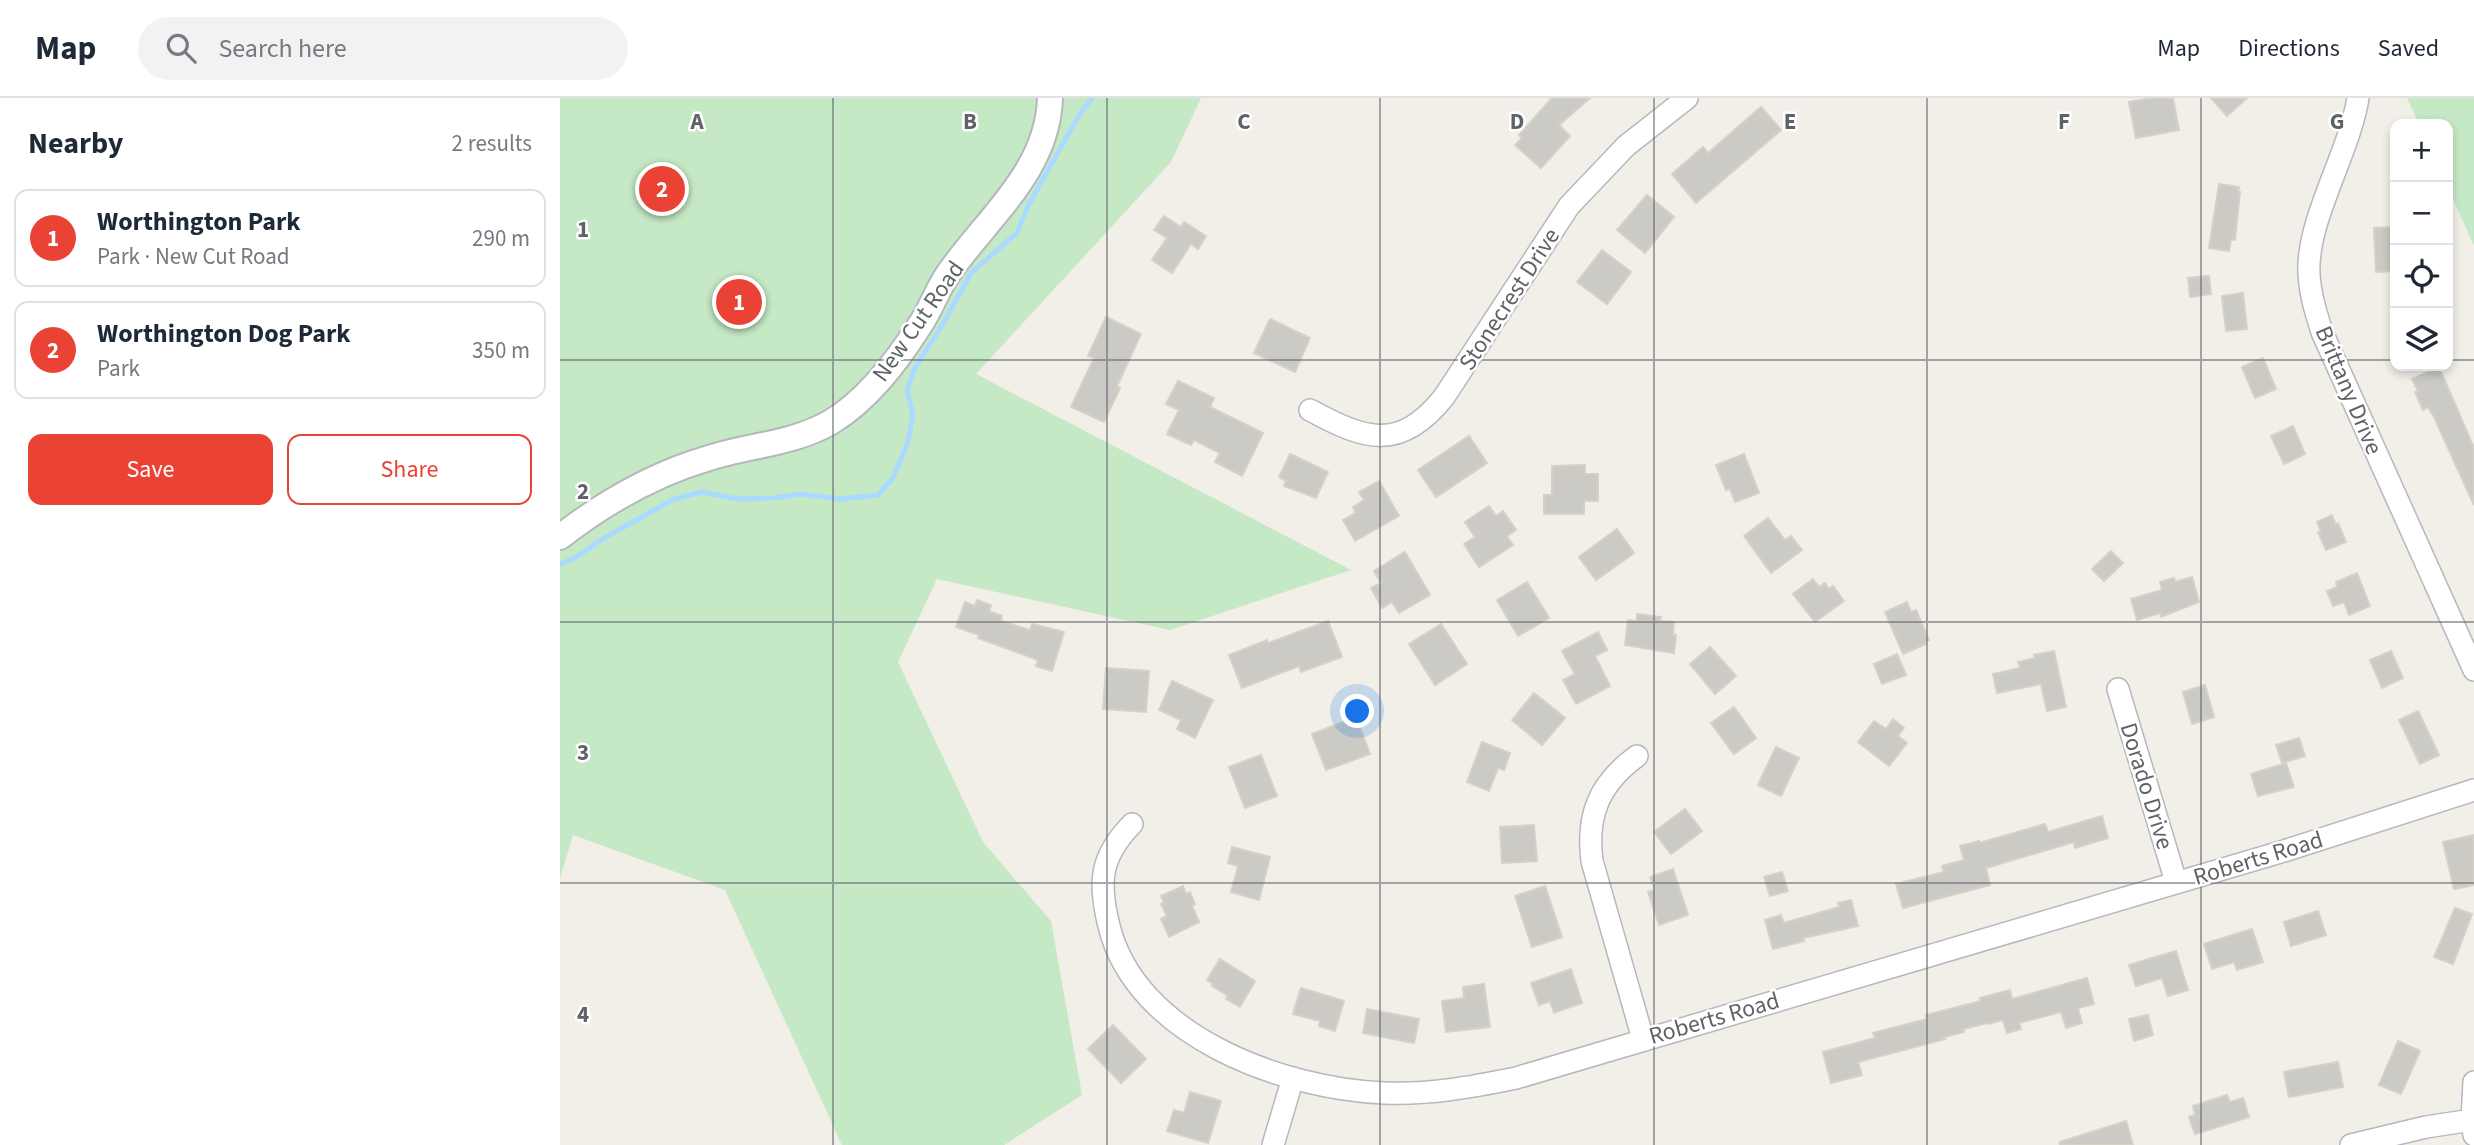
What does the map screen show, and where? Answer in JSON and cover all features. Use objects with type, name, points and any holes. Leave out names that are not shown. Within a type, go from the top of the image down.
[{"type":"street","name":"New Cut Road","points":[[560,537],[620,496],[665,474],[710,457],[806,434],[856,405],[921,324],[948,274],[1023,179],[1039,150],[1046,128],[1050,98]]},
{"type":"street","name":"Stonecrest Drive","points":[[1310,410],[1341,427],[1374,436],[1394,434],[1415,426],[1432,413],[1569,206],[1662,105],[1688,98]]},
{"type":"street","name":"Brittany Drive","points":[[2358,98],[2348,141],[2318,222],[2311,249],[2308,273],[2312,300],[2322,332],[2474,670]]},
{"type":"street","name":"Dorado Drive","points":[[2118,689],[2176,882]]},
{"type":"street","points":[[1637,756],[1619,769],[1601,794],[1593,815],[1589,839],[1592,861],[1643,1039]]},
{"type":"street","name":"Roberts Road","points":[[1132,824],[1110,850],[1105,862],[1105,911],[1111,934],[1125,965],[1161,1012],[1217,1048],[1253,1064],[1293,1078],[1337,1088],[1383,1093],[1462,1089],[1516,1078],[2284,851],[2474,790]]},
{"type":"street","points":[[1273,1145],[1293,1078]]},
{"type":"street","points":[[2351,1145],[2426,1127],[2473,1128],[2474,1082]]},
{"type":"green space","points":[[560,98],[1201,98],[1171,162],[976,374],[1351,570],[1170,630],[937,579],[898,662],[983,842],[1051,921],[1082,1095],[1004,1145],[842,1145],[725,890],[573,835],[560,878]]},
{"type":"green space","points":[[2407,98],[2474,98],[2474,246],[2453,199],[2453,119],[2417,119]]},
{"type":"building","points":[[1552,98],[1590,98],[1559,125],[1570,136],[1541,168],[1515,145],[1522,138],[1519,135]]},
{"type":"building","points":[[2173,98],[2179,130],[2136,138],[2129,102]]},
{"type":"building","points":[[2211,98],[2247,98],[2227,116]]},
{"type":"building","points":[[1761,107],[1781,130],[1696,203],[1672,174],[1703,147],[1708,153]]},
{"type":"building","points":[[2219,184],[2239,187],[2240,192],[2235,240],[2231,239],[2229,251],[2209,248]]},
{"type":"building","points":[[1647,195],[1674,217],[1645,253],[1617,230]]},
{"type":"building","points":[[1164,216],[1181,227],[1184,222],[1206,236],[1198,249],[1191,244],[1172,273],[1152,260],[1167,238],[1154,230]]},
{"type":"building","points":[[2390,227],[2390,271],[2376,272],[2374,228]]},
{"type":"building","points":[[1602,250],[1631,272],[1607,304],[1577,282]]},
{"type":"building","points":[[2209,276],[2211,294],[2190,297],[2188,278]]},
{"type":"building","points":[[2243,293],[2247,329],[2226,331],[2222,296]]},
{"type":"building","points":[[1106,317],[1141,334],[1104,422],[1071,407],[1094,358],[1088,356]]},
{"type":"building","points":[[1270,319],[1310,338],[1295,372],[1254,353]]},
{"type":"building","points":[[2263,358],[2276,389],[2255,398],[2242,367]]},
{"type":"building","points":[[2430,371],[2441,371],[2474,448],[2474,505],[2434,417],[2428,407],[2423,410],[2412,379]]},
{"type":"building","points":[[1178,381],[1214,398],[1210,407],[1263,433],[1242,476],[1215,462],[1220,453],[1194,440],[1191,445],[1167,434],[1179,410],[1166,404]]},
{"type":"building","points":[[2293,426],[2305,454],[2284,464],[2271,436]]},
{"type":"building","points":[[1469,436],[1487,463],[1436,497],[1418,470]]},
{"type":"building","points":[[1290,454],[1328,472],[1316,498],[1284,486],[1286,481],[1279,477]]},
{"type":"building","points":[[1744,454],[1759,493],[1735,502],[1730,489],[1726,490],[1716,465]]},
{"type":"building","points":[[1585,465],[1585,474],[1598,474],[1598,501],[1584,501],[1584,514],[1544,514],[1544,495],[1552,495],[1552,466]]},
{"type":"building","points":[[1379,481],[1399,516],[1355,541],[1343,520],[1356,513],[1353,507],[1364,500],[1359,492]]},
{"type":"building","points":[[1489,506],[1496,516],[1503,511],[1516,530],[1507,536],[1513,545],[1479,567],[1464,544],[1475,537],[1465,522]]},
{"type":"building","points":[[2332,515],[2346,542],[2326,550],[2318,532],[2321,531],[2317,522]]},
{"type":"building","points":[[1768,518],[1785,540],[1791,536],[1802,550],[1771,573],[1744,536]]},
{"type":"building","points":[[1617,529],[1634,553],[1596,580],[1579,557]]},
{"type":"building","points":[[2111,551],[2123,563],[2104,581],[2092,569]]},
{"type":"building","points":[[1405,552],[1430,595],[1399,613],[1392,602],[1382,608],[1371,588],[1381,583],[1374,571]]},
{"type":"building","points":[[2357,573],[2370,606],[2349,615],[2344,602],[2333,606],[2327,591],[2337,587],[2336,582]]},
{"type":"building","points":[[2192,577],[2199,602],[2161,617],[2160,613],[2137,620],[2131,599],[2162,590],[2160,582],[2174,578],[2175,582]]},
{"type":"building","points":[[1813,579],[1819,587],[1825,583],[1829,589],[1833,586],[1844,601],[1815,622],[1793,594]]},
{"type":"building","points":[[1527,582],[1549,618],[1518,636],[1497,600]]},
{"type":"building","points":[[977,600],[991,605],[989,611],[1002,616],[1001,621],[1030,630],[1032,624],[1064,632],[1052,671],[1036,666],[1038,660],[956,627],[965,602],[975,606]]},
{"type":"building","points":[[1907,602],[1911,612],[1916,610],[1929,640],[1903,654],[1885,612]]},
{"type":"building","points":[[1637,614],[1661,617],[1660,621],[1674,622],[1674,653],[1625,645],[1628,620],[1637,621]]},
{"type":"building","points":[[1328,621],[1342,657],[1301,672],[1299,666],[1242,688],[1229,655]]},
{"type":"building","points":[[1441,624],[1467,664],[1435,685],[1409,644]]},
{"type":"building","points":[[1598,632],[1607,650],[1595,656],[1610,686],[1576,704],[1563,680],[1575,674],[1562,651]]},
{"type":"building","points":[[1710,647],[1736,676],[1715,694],[1690,664]]},
{"type":"building","points":[[2054,651],[2066,707],[2047,711],[2041,684],[1997,693],[1993,674],[2020,668],[2018,662]]},
{"type":"building","points":[[2391,651],[2403,678],[2382,688],[2370,660]]},
{"type":"building","points":[[1897,654],[1906,675],[1882,684],[1874,664]]},
{"type":"building","points":[[1106,668],[1149,671],[1146,712],[1103,709]]},
{"type":"building","points":[[1172,681],[1213,700],[1195,738],[1177,729],[1181,720],[1159,710]]},
{"type":"building","points":[[2205,685],[2214,717],[2192,724],[2183,692]]},
{"type":"building","points":[[1534,693],[1565,718],[1542,745],[1512,720]]},
{"type":"building","points":[[1734,707],[1756,738],[1734,754],[1711,723]]},
{"type":"building","points":[[2418,711],[2439,755],[2420,764],[2399,720]]},
{"type":"building","points":[[1356,717],[1370,754],[1326,770],[1312,734]]},
{"type":"building","points":[[1893,719],[1904,728],[1898,736],[1907,743],[1889,766],[1858,742],[1874,721],[1886,729]]},
{"type":"building","points":[[2299,738],[2305,756],[2282,763],[2276,745]]},
{"type":"building","points":[[1482,742],[1510,753],[1504,770],[1498,768],[1489,791],[1467,782]]},
{"type":"building","points":[[1776,747],[1799,758],[1781,796],[1758,785]]},
{"type":"building","points":[[1261,755],[1277,796],[1245,808],[1229,767]]},
{"type":"building","points":[[2286,763],[2294,787],[2258,796],[2251,774]]},
{"type":"building","points":[[1685,809],[1702,831],[1671,854],[1654,832]]},
{"type":"building","points":[[2102,816],[2108,838],[2075,848],[2074,842],[1986,868],[1990,885],[1903,908],[1896,884],[1944,872],[1942,866],[1964,860],[1960,846],[2045,824],[2048,832]]},
{"type":"building","points":[[1534,825],[1537,861],[1502,863],[1500,827]]},
{"type":"building","points":[[2474,835],[2474,885],[2454,889],[2443,842]]},
{"type":"building","points":[[1232,847],[1270,857],[1259,900],[1231,892],[1238,866],[1228,863]]},
{"type":"building","points":[[1673,869],[1688,915],[1659,925],[1648,892],[1655,890],[1650,877]]},
{"type":"building","points":[[1782,872],[1788,891],[1770,896],[1764,877]]},
{"type":"building","points":[[1183,886],[1186,894],[1190,892],[1195,904],[1192,906],[1199,922],[1169,937],[1161,919],[1167,916],[1161,904],[1164,902],[1161,896]]},
{"type":"building","points":[[1545,886],[1562,937],[1532,947],[1515,896]]},
{"type":"building","points":[[1851,900],[1858,926],[1803,938],[1804,941],[1773,949],[1765,920],[1781,915],[1784,923],[1839,907],[1838,903]]},
{"type":"building","points":[[2455,908],[2472,914],[2453,964],[2434,957]]},
{"type":"building","points":[[2318,911],[2326,935],[2291,946],[2284,922]]},
{"type":"building","points":[[2252,929],[2263,962],[2237,970],[2234,962],[2212,969],[2204,944]]},
{"type":"building","points":[[2176,951],[2188,990],[2168,996],[2162,978],[2136,986],[2129,965]]},
{"type":"building","points":[[1220,959],[1255,981],[1240,1007],[1226,999],[1228,996],[1207,980]]},
{"type":"building","points":[[1571,969],[1582,1003],[1554,1013],[1550,1001],[1539,1005],[1531,983]]},
{"type":"building","points":[[2087,978],[2094,1004],[2078,1008],[2082,1023],[2066,1028],[2061,1012],[2019,1023],[2021,1029],[2007,1033],[2003,1020],[1987,1023],[1963,1029],[1964,1032],[1944,1037],[1945,1039],[1858,1062],[1862,1075],[1831,1083],[1823,1052],[1875,1038],[1873,1033],[1927,1019],[1926,1015],[1981,1001],[1980,998],[2010,990],[2012,999]]},
{"type":"building","points":[[1484,984],[1490,1027],[1446,1032],[1442,1001],[1464,998],[1463,987]]},
{"type":"building","points":[[1301,988],[1344,1001],[1335,1031],[1319,1026],[1320,1021],[1293,1014]]},
{"type":"building","points":[[1367,1009],[1419,1019],[1414,1043],[1363,1033]]},
{"type":"building","points":[[2148,1015],[2153,1035],[2134,1041],[2129,1019]]},
{"type":"building","points":[[1113,1025],[1146,1059],[1121,1083],[1088,1049]]},
{"type":"building","points":[[2398,1041],[2420,1051],[2401,1094],[2379,1085]]},
{"type":"building","points":[[2338,1062],[2343,1087],[2289,1097],[2284,1072]]},
{"type":"building","points":[[1190,1092],[1221,1101],[1208,1143],[1167,1131],[1174,1110],[1184,1113]]},
{"type":"building","points":[[2227,1095],[2230,1102],[2243,1098],[2249,1117],[2195,1134],[2189,1117],[2195,1115],[2193,1106]]},
{"type":"building","points":[[2126,1121],[2133,1145],[2060,1145],[2060,1142]]},
{"type":"waterway","points":[[560,564],[674,499],[702,492],[737,499],[800,494],[841,499],[878,495],[892,479],[907,445],[913,415],[907,390],[915,368],[971,273],[1017,233],[1028,206],[1079,115],[1092,98]]},
{"type":"place","name":"Worthington Dog Park","points":[[662,189]]},
{"type":"place","name":"Worthington Park","points":[[739,302]]}]
